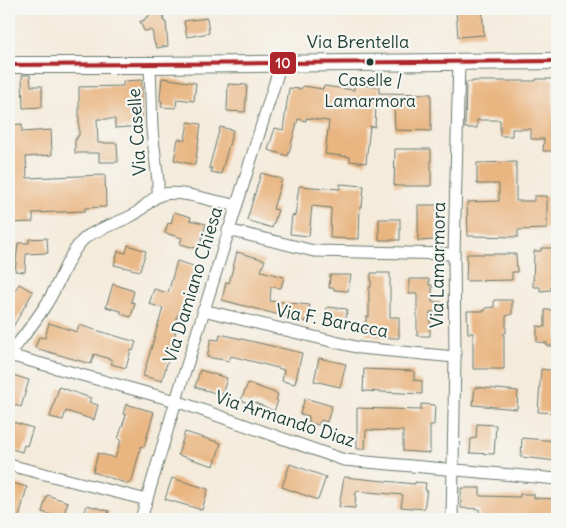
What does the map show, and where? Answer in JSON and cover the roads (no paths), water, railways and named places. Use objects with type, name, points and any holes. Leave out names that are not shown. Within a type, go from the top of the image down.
[{"type":"main road","name":"Via Brentella","points":[[9,65],[557,61]]},
{"type":"street","name":"Via Lamarmora","points":[[452,519],[455,357],[454,254],[459,61]]},
{"type":"street","name":"Via Damiano Chiesa","points":[[141,519],[203,310],[281,62]]},
{"type":"street","name":"Via Caselle","points":[[150,65],[152,130],[158,196]]},
{"type":"street","name":"Via Caselle","points":[[9,355],[47,304],[61,279],[74,249],[86,236],[136,213],[158,196],[165,193],[176,193],[236,205]]},
{"type":"street","points":[[228,230],[314,251],[454,254]]},
{"type":"street","name":"Via F. Baracca","points":[[203,310],[360,348],[455,357]]},
{"type":"street","name":"Via Armando Diaz","points":[[9,355],[176,401],[344,460],[452,468],[557,479]]},
{"type":"street","points":[[9,465],[147,500]]},
{"type":"place","name":"Caselle / Lamarmora","points":[[370,62]]}]
